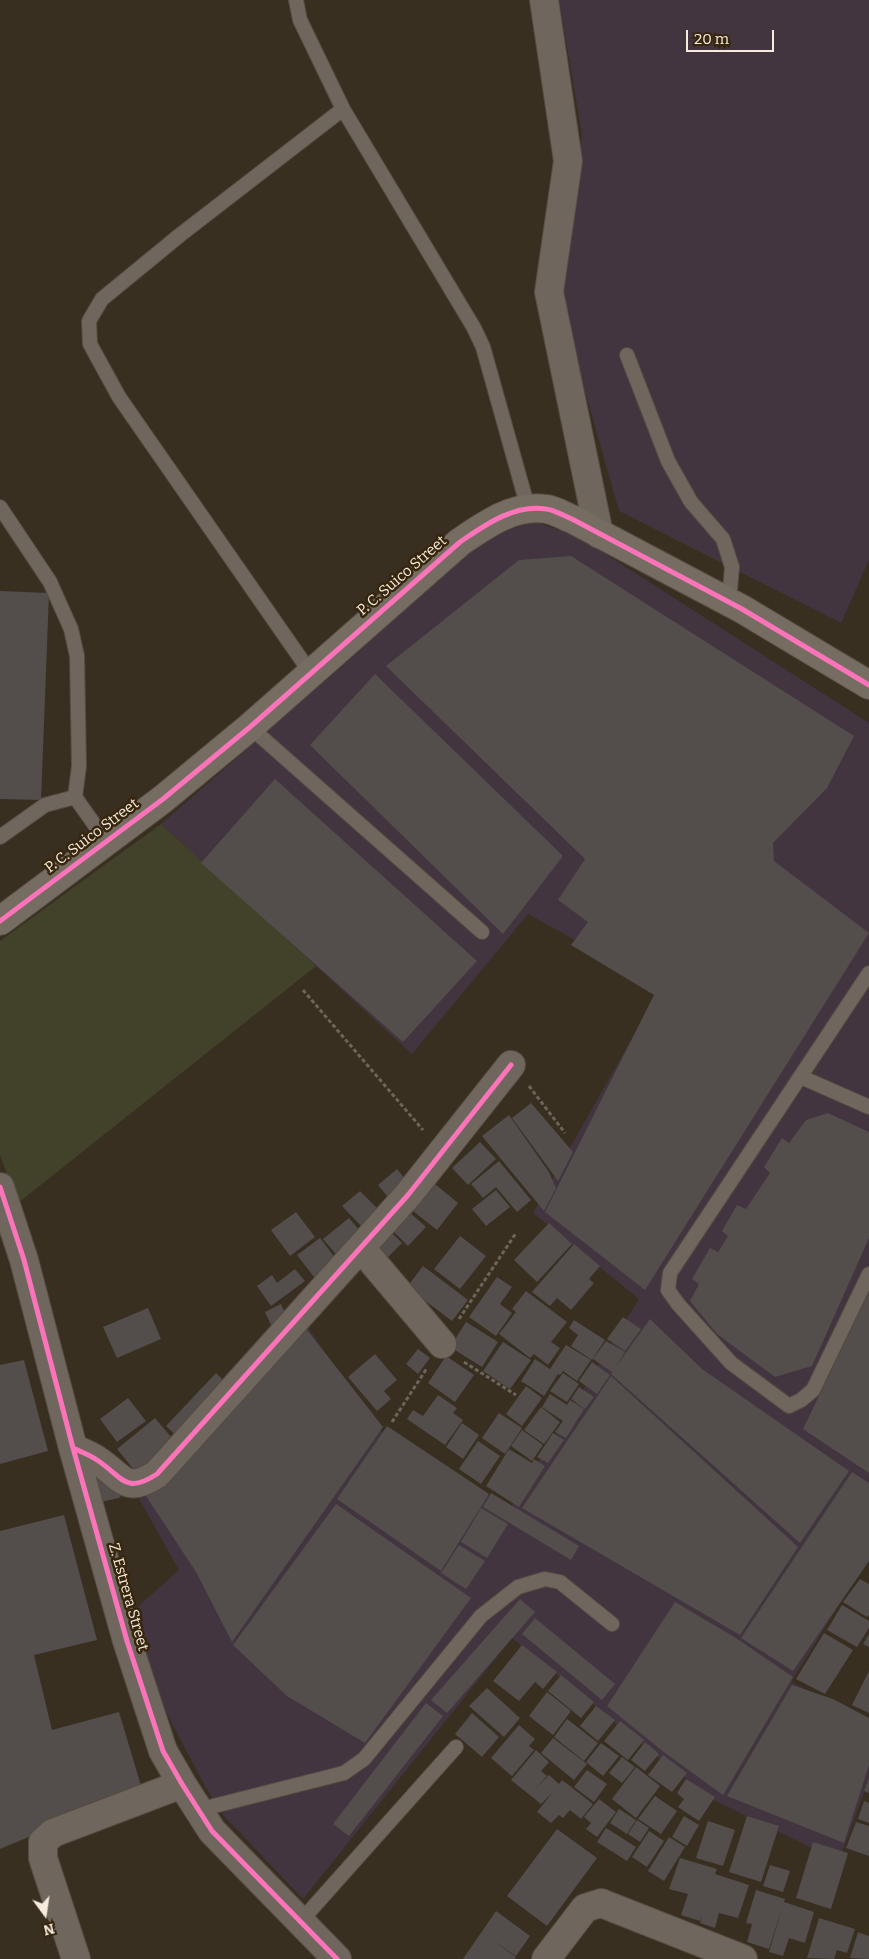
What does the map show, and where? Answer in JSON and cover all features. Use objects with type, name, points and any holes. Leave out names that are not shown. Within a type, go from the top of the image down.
[{"type":"street","points":[[544,0],[568,160],[549,292],[599,534]]},
{"type":"street","name":"P. C. Suico Street","points":[[0,921],[163,799],[250,727],[310,672],[460,542],[486,524],[528,508],[548,509],[572,519],[729,602],[869,685]]},
{"type":"street","points":[[73,1448],[97,1460],[124,1482],[142,1484],[157,1474],[408,1194],[511,1064]]},
{"type":"street","name":"Z. Estrera Street","points":[[0,1187],[24,1260],[73,1448],[127,1641],[163,1751],[212,1831],[337,1959]]},
{"type":"street","points":[[361,1248],[442,1344]]},
{"type":"street","points":[[76,1959],[43,1858],[43,1842],[53,1833],[182,1784]]},
{"type":"street","points":[[546,1959],[585,1908],[600,1903],[743,1959]]},
{"type":"lane","points":[[296,0],[300,20],[343,109],[474,328],[483,347],[528,508]]},
{"type":"lane","points":[[310,672],[119,397],[90,344],[89,321],[102,300],[180,235],[343,109]]},
{"type":"lane","points":[[627,355],[668,461],[691,502],[723,538],[732,567],[729,602]]},
{"type":"lane","points":[[0,507],[50,582],[71,630],[77,656],[79,766],[75,797],[106,842]]},
{"type":"lane","points":[[250,727],[482,932]]},
{"type":"lane","points":[[0,837],[45,805],[75,797]]},
{"type":"lane","points":[[869,973],[670,1273],[668,1290],[730,1363],[789,1406],[801,1400],[813,1390],[869,1274]]},
{"type":"lane","points":[[801,1077],[869,1108]]},
{"type":"lane","points":[[198,1810],[344,1773],[364,1760],[481,1616],[518,1587],[545,1579],[560,1582],[612,1624]]},
{"type":"lane","points":[[300,1922],[456,1747]]},
{"type":"path","points":[[303,990],[442,1152]]},
{"type":"path","points":[[511,1064],[565,1133]]},
{"type":"path","points":[[392,1422],[516,1233]]},
{"type":"path","points":[[442,1344],[455,1356],[516,1396]]},
{"type":"shaded area","points":[[559,0],[869,0],[869,560],[841,623],[619,511],[562,310],[582,135]]},
{"type":"shaded area","points":[[534,522],[576,535],[869,723],[869,1556],[791,1682],[869,1721],[869,1778],[839,1861],[714,1800],[656,1756],[512,1638],[303,1899],[223,1815],[206,1788],[166,1712],[132,1612],[179,1570],[139,1499],[303,1320],[377,1429],[510,1508],[639,1299],[533,1213],[661,987],[528,914],[412,1054],[161,824],[357,653],[484,537]]},
{"type":"green space","points":[[161,824],[316,966],[18,1203],[0,1155],[0,941]]},
{"type":"building","points":[[571,556],[854,736],[827,788],[773,843],[774,861],[869,933],[645,1290],[545,1212],[654,995],[571,945],[588,922],[558,900],[585,859],[386,666],[519,560]]},
{"type":"building","points":[[0,591],[49,593],[41,800],[0,799]]},
{"type":"building","points":[[375,674],[563,856],[503,934],[310,745]]},
{"type":"building","points":[[275,779],[477,961],[403,1042],[201,863]]},
{"type":"building","points":[[531,1103],[573,1152],[558,1181],[512,1118]]},
{"type":"building","points":[[828,1113],[869,1132],[869,1238],[812,1366],[775,1377],[717,1334],[690,1301],[699,1284],[692,1279],[710,1248],[718,1252],[728,1236],[722,1231],[737,1205],[746,1209],[770,1173],[764,1167],[782,1138],[789,1143],[806,1120]]},
{"type":"building","points":[[509,1115],[549,1172],[556,1188],[544,1211],[482,1136]]},
{"type":"building","points":[[480,1142],[496,1159],[468,1185],[452,1168]]},
{"type":"building","points":[[499,1161],[531,1200],[517,1212],[496,1187],[483,1198],[471,1184]]},
{"type":"building","points":[[397,1169],[411,1186],[392,1202],[378,1185]]},
{"type":"building","points":[[435,1184],[458,1203],[437,1230],[413,1211]]},
{"type":"building","points":[[496,1190],[510,1207],[486,1226],[472,1209]]},
{"type":"building","points":[[360,1191],[378,1209],[361,1226],[342,1206]]},
{"type":"building","points":[[407,1210],[426,1227],[408,1246],[390,1228]]},
{"type":"building","points":[[296,1212],[315,1237],[290,1256],[271,1230]]},
{"type":"building","points":[[349,1218],[366,1238],[340,1259],[323,1239]]},
{"type":"building","points":[[549,1223],[572,1244],[537,1282],[514,1260]]},
{"type":"building","points":[[388,1229],[402,1243],[387,1258],[373,1244]]},
{"type":"building","points":[[460,1236],[486,1256],[460,1289],[434,1269]]},
{"type":"building","points":[[320,1238],[340,1264],[317,1281],[297,1255]]},
{"type":"building","points":[[574,1244],[600,1266],[589,1279],[594,1283],[571,1310],[557,1298],[550,1306],[532,1292]]},
{"type":"building","points":[[423,1266],[468,1300],[452,1321],[407,1287]]},
{"type":"building","points":[[295,1269],[305,1281],[271,1306],[257,1286],[272,1275],[277,1283]]},
{"type":"building","points":[[497,1277],[512,1287],[500,1304],[512,1313],[496,1336],[469,1317]]},
{"type":"building","points":[[526,1291],[567,1322],[551,1342],[560,1348],[548,1365],[534,1354],[530,1358],[499,1334],[516,1312],[512,1309]]},
{"type":"building","points":[[869,1292],[869,1473],[803,1429]]},
{"type":"building","points":[[281,1304],[288,1320],[272,1327],[265,1312]]},
{"type":"building","points":[[148,1308],[161,1339],[117,1358],[103,1327]]},
{"type":"building","points":[[623,1317],[641,1329],[625,1351],[607,1339]]},
{"type":"building","points":[[650,1319],[702,1369],[849,1471],[800,1543],[611,1374],[612,1372],[593,1359],[606,1341],[625,1352],[615,1368]]},
{"type":"building","points":[[574,1320],[605,1340],[592,1360],[571,1346],[578,1335],[569,1328]]},
{"type":"building","points":[[466,1322],[498,1342],[482,1367],[450,1347]]},
{"type":"building","points":[[304,1326],[383,1427],[232,1642],[196,1572],[146,1496]]},
{"type":"building","points":[[503,1342],[531,1360],[510,1389],[483,1371]]},
{"type":"building","points":[[566,1345],[591,1360],[577,1381],[563,1371],[560,1375],[558,1374],[544,1396],[521,1381],[535,1359],[550,1369]]},
{"type":"building","points":[[418,1349],[430,1358],[418,1374],[406,1364]]},
{"type":"building","points":[[375,1354],[397,1380],[384,1391],[391,1399],[377,1411],[348,1377]]},
{"type":"building","points":[[446,1356],[474,1375],[455,1402],[428,1383]]},
{"type":"building","points":[[24,1360],[48,1451],[0,1464],[0,1365]]},
{"type":"building","points":[[592,1362],[610,1375],[597,1394],[579,1381]]},
{"type":"building","points":[[216,1373],[231,1388],[182,1441],[166,1426]]},
{"type":"building","points":[[563,1373],[579,1384],[567,1402],[550,1391]]},
{"type":"building","points":[[611,1376],[798,1547],[740,1635],[522,1508]]},
{"type":"building","points":[[526,1386],[542,1398],[522,1426],[506,1414]]},
{"type":"building","points":[[579,1387],[594,1397],[585,1409],[571,1399]]},
{"type":"building","points":[[550,1394],[567,1405],[570,1400],[584,1409],[566,1438],[555,1432],[563,1421],[542,1407]]},
{"type":"building","points":[[438,1395],[457,1408],[453,1413],[463,1420],[445,1445],[407,1419],[413,1410],[423,1416]]},
{"type":"building","points":[[128,1398],[146,1421],[117,1442],[100,1419]]},
{"type":"building","points":[[541,1407],[560,1422],[544,1444],[524,1430]]},
{"type":"building","points":[[499,1413],[522,1428],[505,1454],[482,1438]]},
{"type":"building","points":[[155,1418],[177,1444],[138,1475],[117,1449]]},
{"type":"building","points":[[462,1423],[479,1435],[463,1459],[446,1447]]},
{"type":"building","points":[[387,1426],[489,1494],[441,1571],[337,1499]]},
{"type":"building","points":[[522,1430],[543,1445],[532,1461],[511,1446]]},
{"type":"building","points":[[553,1433],[564,1440],[548,1463],[537,1457]]},
{"type":"building","points":[[478,1441],[500,1456],[481,1484],[459,1469]]},
{"type":"building","points":[[509,1449],[532,1463],[534,1459],[545,1466],[519,1507],[486,1486]]},
{"type":"building","points":[[94,1469],[125,1491],[119,1498],[101,1502]]},
{"type":"building","points":[[852,1472],[869,1483],[869,1561],[793,1671],[741,1638]]},
{"type":"building","points":[[491,1493],[579,1546],[571,1560],[483,1507]]},
{"type":"building","points":[[336,1504],[471,1598],[365,1743],[287,1696],[233,1645]]},
{"type":"building","points":[[481,1508],[508,1524],[487,1558],[461,1542]]},
{"type":"building","points":[[64,1515],[97,1640],[34,1655],[52,1730],[119,1712],[142,1789],[0,1849],[0,1531]]},
{"type":"building","points":[[459,1545],[485,1561],[466,1589],[441,1573]]},
{"type":"building","points":[[860,1579],[869,1584],[869,1615],[867,1617],[843,1602]]},
{"type":"building","points":[[520,1599],[535,1612],[447,1713],[431,1700]]},
{"type":"building","points":[[675,1602],[736,1638],[793,1677],[723,1795],[665,1753],[607,1706]]},
{"type":"building","points":[[842,1605],[869,1621],[869,1628],[857,1647],[827,1630]]},
{"type":"building","points":[[535,1618],[615,1684],[602,1700],[522,1634]]},
{"type":"building","points":[[824,1633],[853,1650],[825,1694],[796,1679]]},
{"type":"building","points":[[869,1634],[869,1647],[863,1644]]},
{"type":"building","points":[[522,1645],[557,1672],[543,1689],[535,1682],[519,1701],[493,1681]]},
{"type":"building","points":[[869,1671],[869,1713],[852,1705]]},
{"type":"building","points":[[561,1675],[594,1702],[581,1718],[548,1691]]},
{"type":"building","points":[[792,1685],[833,1699],[869,1718],[869,1765],[844,1843],[727,1796]]},
{"type":"building","points":[[487,1688],[520,1718],[504,1737],[469,1706]]},
{"type":"building","points":[[547,1692],[571,1711],[553,1735],[529,1716]]},
{"type":"building","points":[[426,1703],[443,1716],[349,1836],[333,1824]]},
{"type":"building","points":[[596,1706],[615,1720],[598,1741],[580,1726]]},
{"type":"building","points":[[472,1713],[499,1737],[482,1757],[455,1734]]},
{"type":"building","points":[[567,1719],[598,1743],[584,1761],[554,1737]]},
{"type":"building","points":[[620,1721],[644,1740],[628,1760],[604,1741]]},
{"type":"building","points":[[519,1725],[535,1739],[529,1746],[534,1750],[512,1776],[491,1758]]},
{"type":"building","points":[[553,1738],[587,1764],[574,1780],[541,1753]]},
{"type":"building","points":[[645,1742],[659,1754],[645,1771],[631,1760]]},
{"type":"building","points":[[601,1743],[619,1756],[603,1776],[586,1762]]},
{"type":"building","points":[[536,1750],[549,1762],[541,1771],[547,1776],[535,1789],[549,1775],[559,1784],[562,1780],[593,1804],[581,1819],[570,1810],[563,1818],[559,1815],[551,1823],[537,1812],[552,1793],[541,1804],[511,1780]]},
{"type":"building","points":[[663,1755],[687,1773],[672,1792],[648,1775]]},
{"type":"building","points":[[622,1757],[635,1767],[622,1783],[609,1773]]},
{"type":"building","points":[[636,1767],[660,1786],[636,1818],[612,1799]]},
{"type":"building","points":[[587,1770],[607,1784],[594,1802],[574,1787]]},
{"type":"building","points":[[869,1778],[869,1793],[864,1791]]},
{"type":"building","points":[[686,1779],[715,1797],[699,1821],[678,1807],[684,1799],[677,1793]]},
{"type":"building","points":[[655,1796],[677,1811],[661,1834],[638,1819]]},
{"type":"building","points":[[599,1799],[616,1812],[597,1837],[586,1829],[591,1823],[584,1817]]},
{"type":"building","points":[[864,1801],[869,1803],[869,1823],[858,1819]]},
{"type":"building","points":[[619,1809],[636,1820],[627,1834],[610,1823]]},
{"type":"building","points":[[684,1816],[699,1825],[687,1846],[672,1837]]},
{"type":"building","points":[[747,1816],[779,1826],[761,1882],[729,1872]]},
{"type":"building","points":[[637,1820],[649,1828],[640,1842],[628,1834]]},
{"type":"building","points":[[708,1821],[735,1830],[723,1866],[696,1858]]},
{"type":"building","points":[[856,1822],[869,1826],[869,1856],[846,1848]]},
{"type":"building","points":[[606,1828],[636,1847],[627,1861],[597,1842]]},
{"type":"building","points":[[557,1829],[597,1858],[547,1926],[507,1896]]},
{"type":"building","points":[[649,1831],[664,1841],[647,1867],[632,1857]]},
{"type":"building","points":[[669,1837],[685,1847],[664,1881],[648,1871]]},
{"type":"building","points":[[813,1842],[848,1853],[831,1909],[796,1898]]},
{"type":"building","points":[[680,1858],[717,1869],[715,1874],[749,1885],[738,1918],[719,1913],[715,1928],[700,1923],[702,1916],[700,1921],[681,1915],[688,1894],[669,1889]]},
{"type":"building","points":[[770,1865],[790,1871],[783,1892],[763,1886]]},
{"type":"building","points":[[756,1890],[785,1899],[784,1902],[814,1912],[805,1943],[789,1938],[783,1956],[769,1952],[783,1905],[769,1949],[747,1942],[752,1924],[746,1923]]},
{"type":"building","points":[[496,1911],[530,1936],[516,1956],[492,1940],[516,1957],[514,1959],[463,1959]]},
{"type":"building","points":[[819,1918],[855,1929],[847,1953],[837,1950],[834,1959],[807,1958]]},
{"type":"building","points":[[858,1932],[869,1936],[869,1959],[850,1958]]},
{"type":"cycle path","points":[[0,921],[163,799],[250,727],[460,542],[500,517],[511,513],[534,508],[556,512],[572,519],[742,609],[869,685]]},
{"type":"cycle path","points":[[73,1448],[94,1458],[119,1477],[131,1483],[138,1483],[157,1474],[408,1195],[511,1065]]},
{"type":"cycle path","points":[[0,1187],[24,1260],[73,1448],[127,1641],[163,1751],[212,1831],[337,1959]]}]
